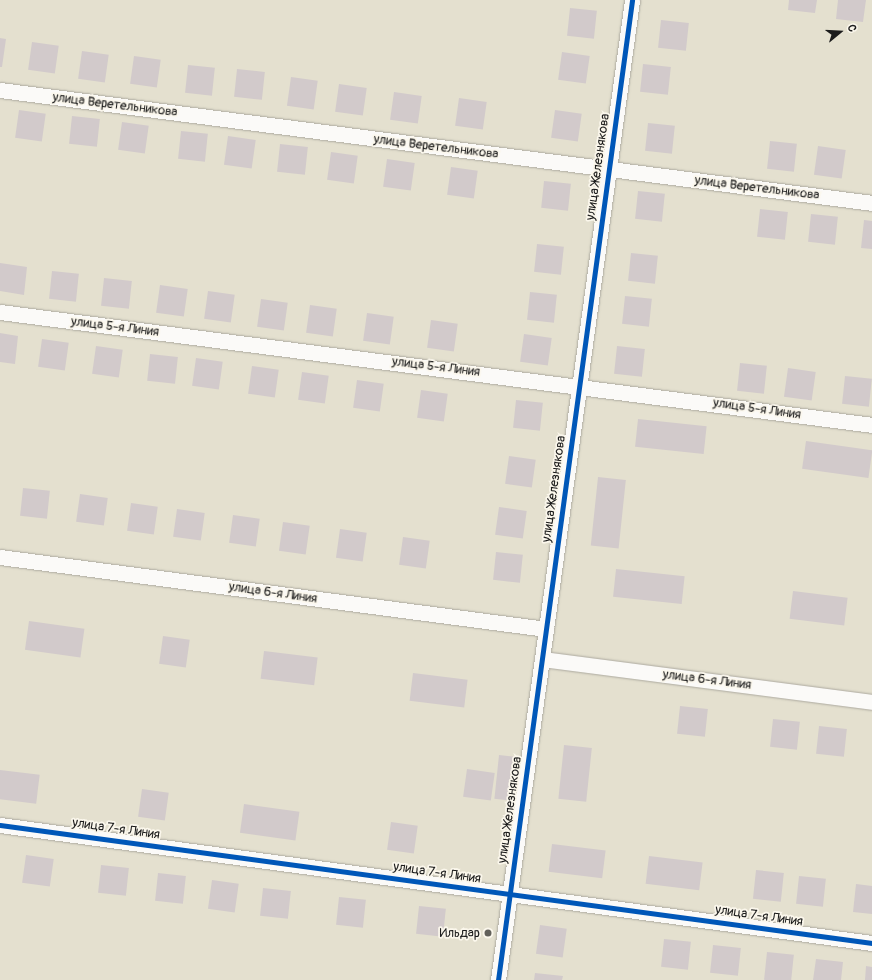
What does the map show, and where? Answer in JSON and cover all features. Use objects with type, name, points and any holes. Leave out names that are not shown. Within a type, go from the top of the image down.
[{"type":"street","name":"улица Железнякова","points":[[498,980],[632,0]]},
{"type":"street","name":"улица Веретельникова","points":[[0,90],[872,203]]},
{"type":"street","name":"улица 5-я Линия","points":[[0,312],[579,385],[872,425]]},
{"type":"street","name":"улица 6-я Линия","points":[[0,557],[546,629]]},
{"type":"street","name":"улица 6-я Линия","points":[[542,659],[872,702]]},
{"type":"street","name":"улица 7-я Линия","points":[[0,825],[872,943]]},
{"type":"building","points":[[789,0],[817,0],[815,13],[788,10]]},
{"type":"building","points":[[838,0],[866,0],[863,22],[836,19]]},
{"type":"building","points":[[570,8],[597,11],[594,39],[567,36]]},
{"type":"building","points":[[661,20],[689,23],[686,51],[658,48]]},
{"type":"building","points":[[0,38],[6,39],[2,67],[0,67]]},
{"type":"building","points":[[32,42],[59,46],[55,73],[28,70]]},
{"type":"building","points":[[82,51],[109,55],[105,82],[78,79]]},
{"type":"building","points":[[562,52],[590,56],[586,84],[558,80]]},
{"type":"building","points":[[134,56],[161,60],[157,87],[130,84]]},
{"type":"building","points":[[643,64],[671,67],[668,95],[640,92]]},
{"type":"building","points":[[188,65],[215,68],[212,96],[185,93]]},
{"type":"building","points":[[237,69],[265,72],[262,100],[234,97]]},
{"type":"building","points":[[291,77],[318,81],[314,109],[287,106]]},
{"type":"building","points":[[339,84],[367,88],[363,116],[335,112]]},
{"type":"building","points":[[394,92],[422,96],[418,124],[390,120]]},
{"type":"building","points":[[459,98],[487,102],[483,130],[455,126]]},
{"type":"building","points":[[19,110],[46,114],[42,141],[15,138]]},
{"type":"building","points":[[555,110],[582,114],[578,141],[551,138]]},
{"type":"building","points":[[72,116],[100,119],[97,147],[69,144]]},
{"type":"building","points":[[122,122],[149,126],[145,153],[118,150]]},
{"type":"building","points":[[648,123],[675,126],[672,154],[645,151]]},
{"type":"building","points":[[181,131],[208,134],[205,162],[178,159]]},
{"type":"building","points":[[228,136],[256,140],[252,169],[224,165]]},
{"type":"building","points":[[770,141],[797,144],[794,172],[767,169]]},
{"type":"building","points":[[280,144],[308,147],[305,175],[277,172]]},
{"type":"building","points":[[818,146],[846,150],[842,179],[814,175]]},
{"type":"building","points":[[331,152],[358,156],[354,183],[327,180]]},
{"type":"building","points":[[387,159],[415,163],[411,191],[383,187]]},
{"type":"building","points":[[451,167],[478,171],[474,198],[447,195]]},
{"type":"building","points":[[544,181],[571,184],[568,211],[541,208]]},
{"type":"building","points":[[638,191],[665,194],[662,222],[635,219]]},
{"type":"building","points":[[760,209],[788,212],[785,240],[757,237]]},
{"type":"building","points":[[811,214],[838,217],[835,245],[808,242]]},
{"type":"building","points":[[864,220],[872,221],[872,249],[861,248]]},
{"type":"building","points":[[537,244],[564,247],[561,275],[534,272]]},
{"type":"building","points":[[631,253],[658,256],[655,284],[628,281]]},
{"type":"building","points":[[0,263],[27,267],[24,295],[0,291]]},
{"type":"building","points":[[52,271],[79,274],[76,302],[49,299]]},
{"type":"building","points":[[104,278],[132,281],[129,309],[101,306]]},
{"type":"building","points":[[160,285],[188,289],[184,317],[156,313]]},
{"type":"building","points":[[208,291],[235,295],[231,322],[204,319]]},
{"type":"building","points":[[530,292],[557,295],[554,323],[527,320]]},
{"type":"building","points":[[625,296],[652,299],[649,327],[622,324]]},
{"type":"building","points":[[261,299],[288,303],[284,330],[257,327]]},
{"type":"building","points":[[310,305],[337,309],[333,336],[306,333]]},
{"type":"building","points":[[367,313],[394,317],[390,344],[363,341]]},
{"type":"building","points":[[431,320],[458,324],[454,351],[427,348]]},
{"type":"building","points":[[0,333],[18,336],[15,364],[0,362]]},
{"type":"building","points":[[524,334],[552,338],[548,366],[520,362]]},
{"type":"building","points":[[42,339],[69,343],[65,370],[38,367]]},
{"type":"building","points":[[96,346],[123,350],[119,377],[92,374]]},
{"type":"building","points":[[617,346],[645,349],[642,377],[614,374]]},
{"type":"building","points":[[150,354],[178,357],[175,384],[147,381]]},
{"type":"building","points":[[196,358],[223,362],[219,389],[192,386]]},
{"type":"building","points":[[740,363],[767,366],[764,394],[737,391]]},
{"type":"building","points":[[252,366],[279,370],[275,397],[248,394]]},
{"type":"building","points":[[788,368],[816,372],[812,401],[784,397]]},
{"type":"building","points":[[302,372],[329,376],[325,403],[298,400]]},
{"type":"building","points":[[845,376],[872,379],[869,407],[842,404]]},
{"type":"building","points":[[357,380],[384,384],[380,411],[353,408]]},
{"type":"building","points":[[421,390],[448,394],[444,421],[417,418]]},
{"type":"building","points":[[516,400],[543,403],[540,431],[513,428]]},
{"type":"building","points":[[638,419],[707,426],[704,454],[635,447]]},
{"type":"building","points":[[806,441],[872,450],[868,478],[802,469]]},
{"type":"building","points":[[509,456],[536,460],[532,487],[505,484]]},
{"type":"building","points":[[598,477],[626,480],[619,549],[591,546]]},
{"type":"building","points":[[23,488],[50,491],[47,519],[20,516]]},
{"type":"building","points":[[80,494],[108,498],[104,526],[76,522]]},
{"type":"building","points":[[131,503],[158,507],[154,534],[127,531]]},
{"type":"building","points":[[499,507],[527,511],[523,539],[495,535]]},
{"type":"building","points":[[177,509],[205,513],[201,541],[173,537]]},
{"type":"building","points":[[233,515],[260,519],[256,546],[229,543]]},
{"type":"building","points":[[283,522],[310,526],[306,554],[279,551]]},
{"type":"building","points":[[340,529],[367,533],[363,561],[336,558]]},
{"type":"building","points":[[403,537],[430,541],[426,568],[399,565]]},
{"type":"building","points":[[496,552],[523,555],[520,583],[493,580]]},
{"type":"building","points":[[616,569],[685,576],[682,604],[613,597]]},
{"type":"building","points":[[793,591],[848,598],[844,625],[790,619]]},
{"type":"building","points":[[29,621],[84,629],[80,658],[25,650]]},
{"type":"building","points":[[163,636],[190,640],[186,667],[159,664]]},
{"type":"building","points":[[264,651],[318,658],[314,685],[261,679]]},
{"type":"building","points":[[413,673],[468,680],[464,707],[410,701]]},
{"type":"building","points":[[680,706],[708,709],[705,737],[677,734]]},
{"type":"building","points":[[773,719],[800,722],[797,750],[770,747]]},
{"type":"building","points":[[819,726],[847,729],[844,757],[816,754]]},
{"type":"building","points":[[564,745],[592,748],[586,802],[558,799]]},
{"type":"building","points":[[499,755],[518,757],[513,801],[494,799]]},
{"type":"building","points":[[467,769],[495,773],[491,801],[463,797]]},
{"type":"building","points":[[0,770],[40,775],[36,804],[0,799]]},
{"type":"building","points":[[142,789],[169,793],[165,820],[138,817]]},
{"type":"building","points":[[244,804],[299,812],[295,841],[240,833]]},
{"type":"building","points":[[391,822],[418,826],[414,853],[387,850]]},
{"type":"building","points":[[552,844],[606,851],[602,878],[549,872]]},
{"type":"building","points":[[26,855],[54,859],[50,887],[22,883]]},
{"type":"building","points":[[649,856],[703,863],[699,890],[646,884]]},
{"type":"building","points":[[101,865],[129,868],[126,896],[98,893]]},
{"type":"building","points":[[756,870],[784,873],[781,902],[753,899]]},
{"type":"building","points":[[158,873],[186,876],[183,904],[155,901]]},
{"type":"building","points":[[799,876],[826,879],[823,907],[796,904]]},
{"type":"building","points":[[212,880],[239,884],[235,912],[208,909]]},
{"type":"building","points":[[856,884],[872,886],[872,914],[853,912]]},
{"type":"building","points":[[263,888],[291,891],[288,919],[260,916]]},
{"type":"building","points":[[339,897],[366,900],[363,928],[336,925]]},
{"type":"building","points":[[419,906],[446,909],[443,937],[416,934]]},
{"type":"building","points":[[540,925],[567,929],[563,957],[536,954]]},
{"type":"building","points":[[664,939],[691,942],[688,970],[661,967]]},
{"type":"building","points":[[713,945],[741,948],[738,976],[710,973]]},
{"type":"building","points":[[767,952],[794,955],[791,980],[764,980]]},
{"type":"building","points":[[816,959],[843,962],[841,980],[813,980]]},
{"type":"building","points":[[866,966],[872,967],[872,980],[865,980]]},
{"type":"building","points":[[535,973],[563,976],[562,980],[534,980]]},
{"type":"cycle path","points":[[498,980],[632,0]]},
{"type":"cycle path","points":[[0,825],[872,943]]},
{"type":"place","name":"Ильдар","points":[[488,933]]}]
